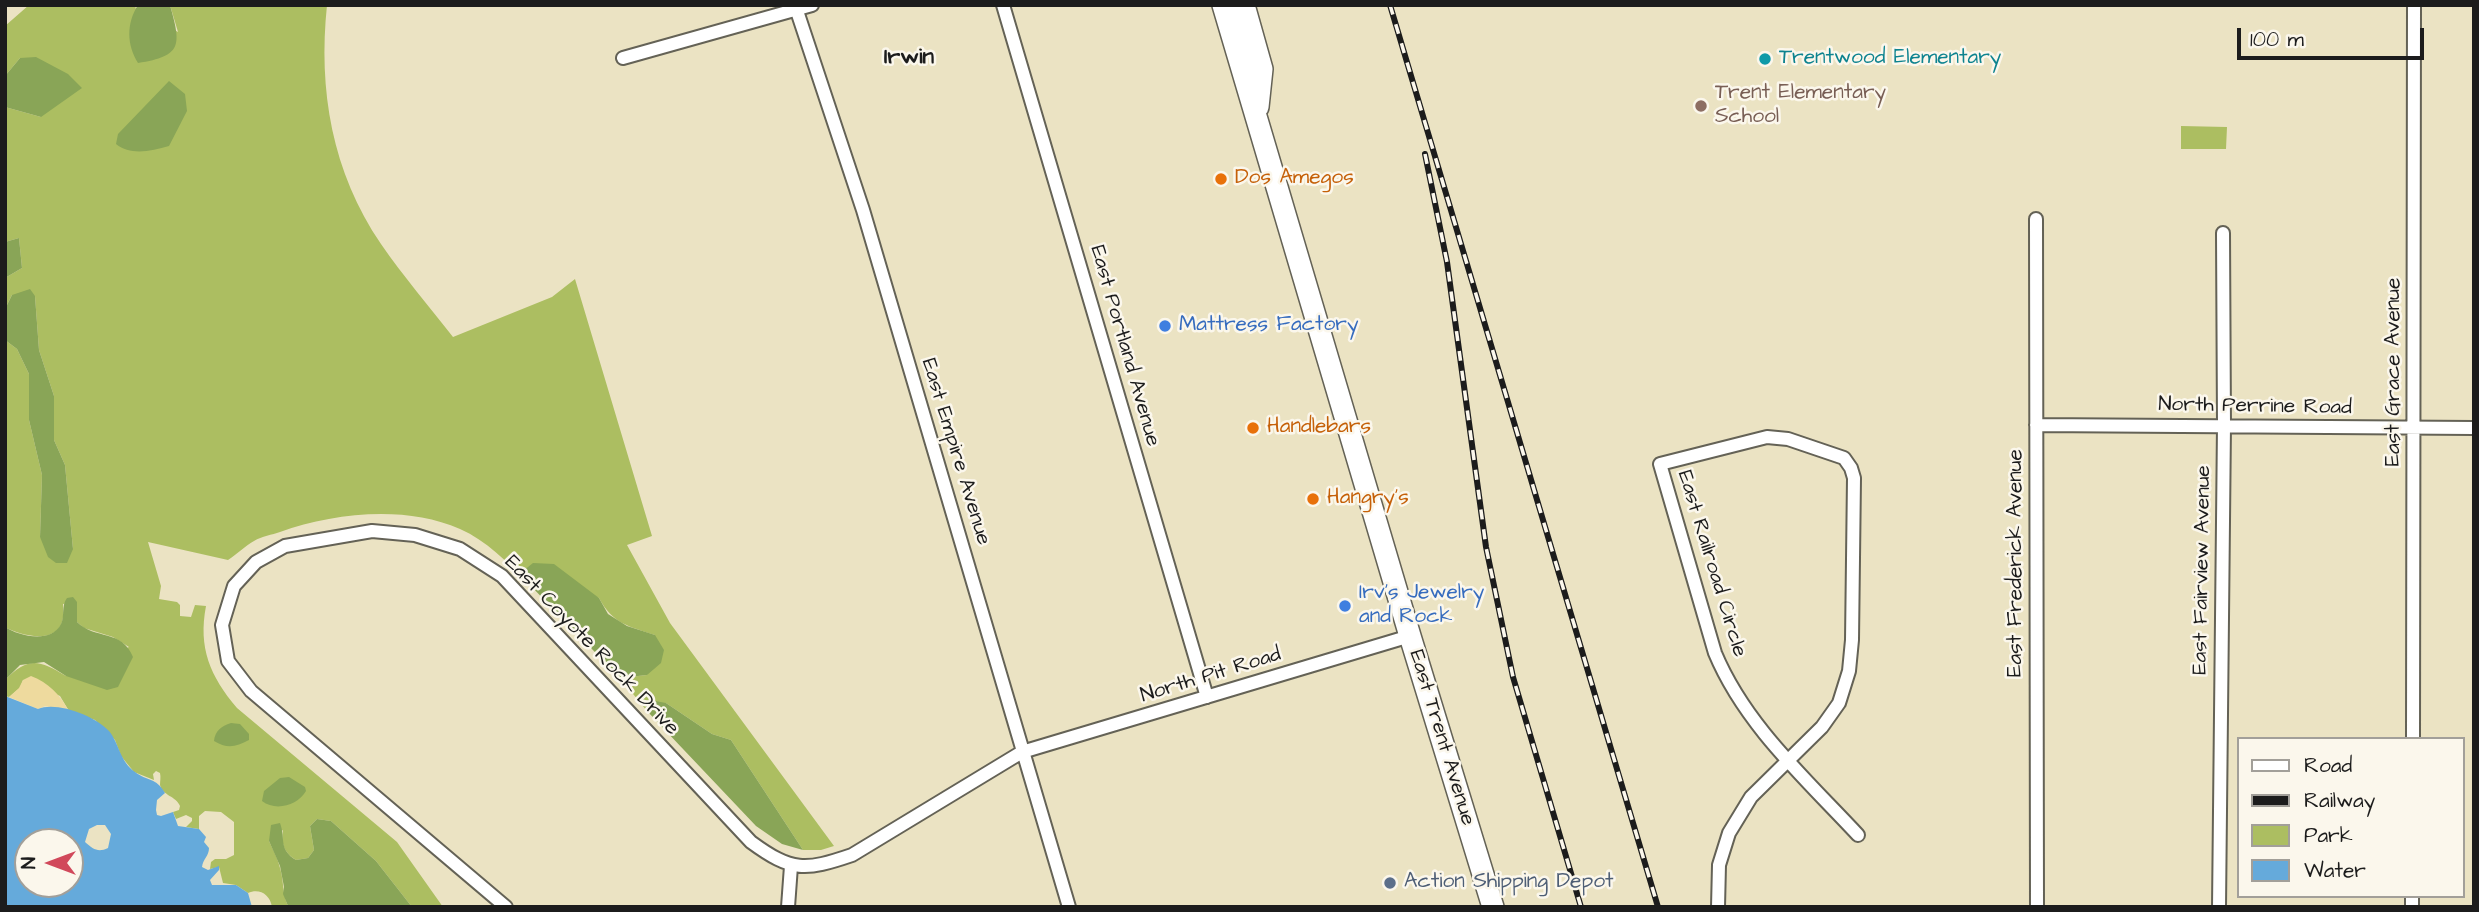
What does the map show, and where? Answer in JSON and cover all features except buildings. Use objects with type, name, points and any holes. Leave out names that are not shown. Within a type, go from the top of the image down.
[{"type":"main road","name":"East Trent Avenue","points":[[1223,5],[1493,907]]},
{"type":"main road","points":[[1244,5],[1262,69],[1257,120]]},
{"type":"street","points":[[623,58],[812,5]]},
{"type":"street","name":"East Portland Avenue","points":[[1003,5],[1207,697]]},
{"type":"street","name":"East Grace Avenue","points":[[2413,737],[2414,5]]},
{"type":"street","name":"East Empire Avenue","points":[[796,8],[863,210],[1069,907]]},
{"type":"street","name":"East Frederick Avenue","points":[[2036,219],[2037,907]]},
{"type":"street","name":"East Fairview Avenue","points":[[2219,907],[2224,425],[2223,233]]},
{"type":"street","name":"North Perrine Road","points":[[2036,425],[2474,428]]},
{"type":"street","name":"East Railroad Circle","points":[[1767,436],[1788,439],[1844,458],[1854,478],[1853,640],[1849,671],[1839,703],[1822,727],[1788,761],[1750,718],[1725,677],[1715,653],[1660,464],[1767,436]]},
{"type":"street","name":"East Coyote Rock Drive","points":[[506,907],[251,691],[228,661],[222,625],[234,586],[256,562],[285,546],[372,531],[415,535],[460,549],[502,576],[751,842],[769,856],[791,866]]},
{"type":"street","name":"North Pit Road","points":[[1023,751],[1410,636]]},
{"type":"street","points":[[788,907],[791,866],[822,865],[852,855],[1023,751]]},
{"type":"street","points":[[1718,907],[1719,865],[1729,833],[1751,797],[1788,761],[1858,835]]},
{"type":"green space","points":[[29,5],[138,5],[135,8],[178,32],[170,5],[327,5],[325,68],[332,129],[340,159],[364,217],[389,256],[453,337],[552,297],[575,279],[652,536],[627,545],[670,623],[834,846],[821,850],[803,850],[731,740],[712,734],[666,703],[645,703],[647,711],[620,678],[647,675],[655,635],[616,619],[599,598],[523,571],[527,582],[479,539],[439,521],[393,514],[323,520],[260,538],[228,560],[148,542],[161,586],[159,599],[177,602],[180,605],[180,616],[191,617],[195,605],[206,606],[204,635],[208,661],[237,708],[397,842],[443,907],[412,907],[376,861],[331,821],[317,819],[310,826],[314,850],[308,858],[296,860],[286,851],[282,840],[283,830],[269,841],[279,865],[288,906],[272,907],[263,893],[248,893],[236,885],[223,883],[219,867],[210,869],[211,862],[215,859],[226,859],[234,855],[234,822],[221,812],[205,811],[199,816],[199,829],[186,827],[192,818],[186,815],[176,819],[173,812],[179,810],[180,806],[162,789],[160,773],[156,771],[153,774],[154,780],[134,772],[121,756],[115,740],[95,720],[69,711],[60,696],[23,680],[20,688],[9,697],[5,696],[5,680],[28,664],[48,666],[66,676],[129,647],[113,637],[84,628],[77,622],[77,602],[63,604],[62,622],[52,634],[27,635],[5,627],[5,340],[17,349],[29,374],[29,420],[42,475],[40,537],[73,549],[65,465],[54,440],[54,396],[39,350],[35,296],[12,295],[5,309],[5,278],[22,268],[19,238],[5,242],[5,107],[41,117],[20,58],[5,76],[5,26]]},
{"type":"green space","points":[[138,5],[170,5],[177,39],[171,52],[164,57],[138,63],[129,34],[131,20]]},
{"type":"green space","points":[[36,57],[68,74],[82,88],[41,117],[5,107],[5,76],[20,58]]},
{"type":"green space","points":[[169,81],[185,94],[187,111],[169,146],[135,151],[116,144],[118,134]]},
{"type":"green space","points":[[2181,126],[2227,127],[2226,149],[2181,149]]},
{"type":"green space","points":[[19,238],[22,268],[5,278],[5,242]]},
{"type":"green space","points":[[30,289],[35,296],[39,350],[54,396],[54,440],[65,465],[73,549],[67,563],[56,563],[48,557],[40,537],[42,475],[29,420],[29,374],[17,349],[5,340],[5,309],[12,295]]},
{"type":"green space","points":[[533,563],[554,564],[599,598],[608,614],[627,626],[655,635],[664,650],[661,663],[647,675],[620,678],[527,582],[523,571]]},
{"type":"green space","points":[[73,597],[77,602],[77,622],[84,628],[122,642],[133,657],[118,687],[107,690],[66,676],[44,662],[20,665],[5,680],[5,627],[26,635],[50,634],[61,624],[67,598]]},
{"type":"green space","points":[[650,700],[666,703],[712,734],[731,740],[803,850],[782,844],[756,826],[647,711],[645,703]]},
{"type":"green space","points":[[231,723],[240,724],[249,734],[249,740],[232,746],[214,741],[219,729]]},
{"type":"green space","points":[[289,777],[305,787],[306,791],[298,800],[280,806],[262,801],[264,791],[280,778]]},
{"type":"green space","points":[[317,819],[331,821],[376,861],[412,907],[288,906],[283,894],[280,866],[269,841],[271,825],[280,823],[285,848],[296,860],[308,858],[314,850],[310,826]]},
{"type":"sand","points":[[31,676],[53,690],[69,711],[45,706],[38,709],[9,697],[23,680]]},
{"type":"water","points":[[5,696],[38,709],[65,708],[103,725],[130,768],[158,784],[165,793],[157,800],[157,815],[173,812],[178,826],[199,829],[206,837],[204,842],[209,851],[202,867],[208,870],[219,866],[219,870],[210,880],[212,885],[236,885],[248,893],[252,907],[5,907]],"holes":[[[105,825],[111,834],[108,848],[96,850],[85,842],[89,829]]]},
{"type":"railway","points":[[1390,5],[1658,907]]},
{"type":"railway","points":[[1425,154],[1447,262],[1486,547],[1513,677],[1581,907]]},
{"type":"place","name":"Trentwood Elementary","points":[[1765,59]]},
{"type":"place","name":"Trent Elementary School","points":[[1701,106]]},
{"type":"place","name":"Dos Amegos","points":[[1221,179]]},
{"type":"place","name":"Mattress Factory","points":[[1165,326]]},
{"type":"place","name":"Handlebars","points":[[1253,428]]},
{"type":"place","name":"Hangry's","points":[[1313,499]]},
{"type":"place","name":"Irv's Jewelry and Rock","points":[[1345,606]]},
{"type":"place","name":"Action Shipping Depot","points":[[1390,883]]},
{"type":"district","name":"Irwin","points":[[909,58]]}]
